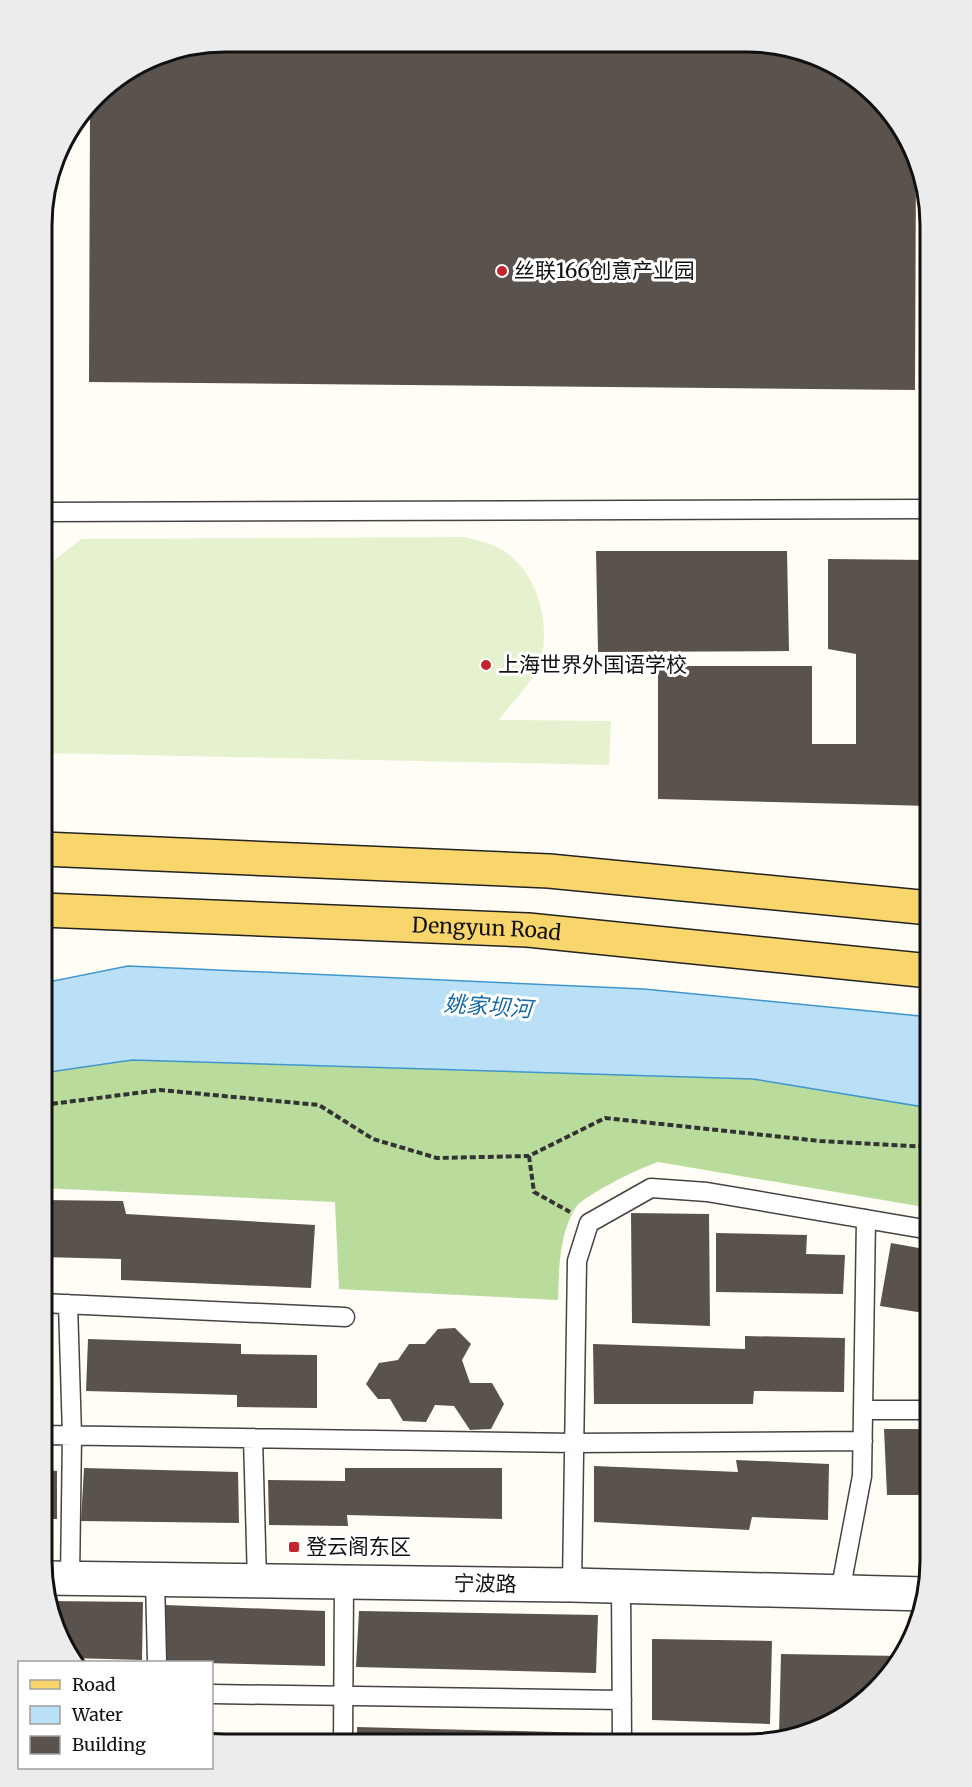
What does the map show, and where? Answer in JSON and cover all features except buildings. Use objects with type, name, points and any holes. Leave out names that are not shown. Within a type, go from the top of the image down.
[{"type":"main road","points":[[53,849],[549,871],[919,907]]},
{"type":"main road","name":"Dengyun Road","points":[[53,910],[528,930],[919,969]]},
{"type":"street","name":"宁波路","points":[[57,1579],[572,1585],[916,1594]]},
{"type":"lane","points":[[53,512],[920,509]]},
{"type":"lane","points":[[572,1585],[577,1261],[589,1222],[651,1188],[706,1192],[919,1228]]},
{"type":"lane","points":[[840,1592],[862,1476],[866,1219]]},
{"type":"lane","points":[[53,1303],[345,1317]]},
{"type":"lane","points":[[57,1579],[72,1435],[68,1304]]},
{"type":"lane","points":[[863,1410],[919,1410]]},
{"type":"lane","points":[[53,1435],[574,1443],[863,1441]]},
{"type":"lane","points":[[253,1438],[257,1581]]},
{"type":"lane","points":[[156,1580],[157,1661]]},
{"type":"lane","points":[[343,1734],[344,1582]]},
{"type":"lane","points":[[621,1586],[622,1734]]},
{"type":"lane","points":[[213,1694],[622,1700]]},
{"type":"path","points":[[53,1104],[160,1090],[319,1105],[373,1139],[437,1158],[529,1156],[605,1118],[820,1141],[919,1146]]},
{"type":"path","points":[[529,1156],[534,1192],[589,1222]]},
{"type":"green space","points":[[465,537],[493,545],[510,555],[530,579],[541,608],[544,624],[542,655],[535,673],[499,720],[611,721],[609,765],[53,753],[53,561],[81,539]]},
{"type":"green space","points":[[132,1060],[753,1079],[919,1106],[919,1206],[658,1162],[599,1190],[574,1210],[563,1242],[558,1300],[339,1289],[335,1202],[53,1189],[53,1072]]},
{"type":"water","name":"姚家坝河","points":[[128,966],[644,989],[919,1016],[919,1106],[753,1079],[132,1060],[53,1072],[53,981]]},
{"type":"place","name":"丝联166创意产业园","points":[[502,271]]},
{"type":"place","name":"上海世界外国语学校","points":[[486,665]]},
{"type":"place","name":"登云阁东区","points":[[294,1547]]}]
